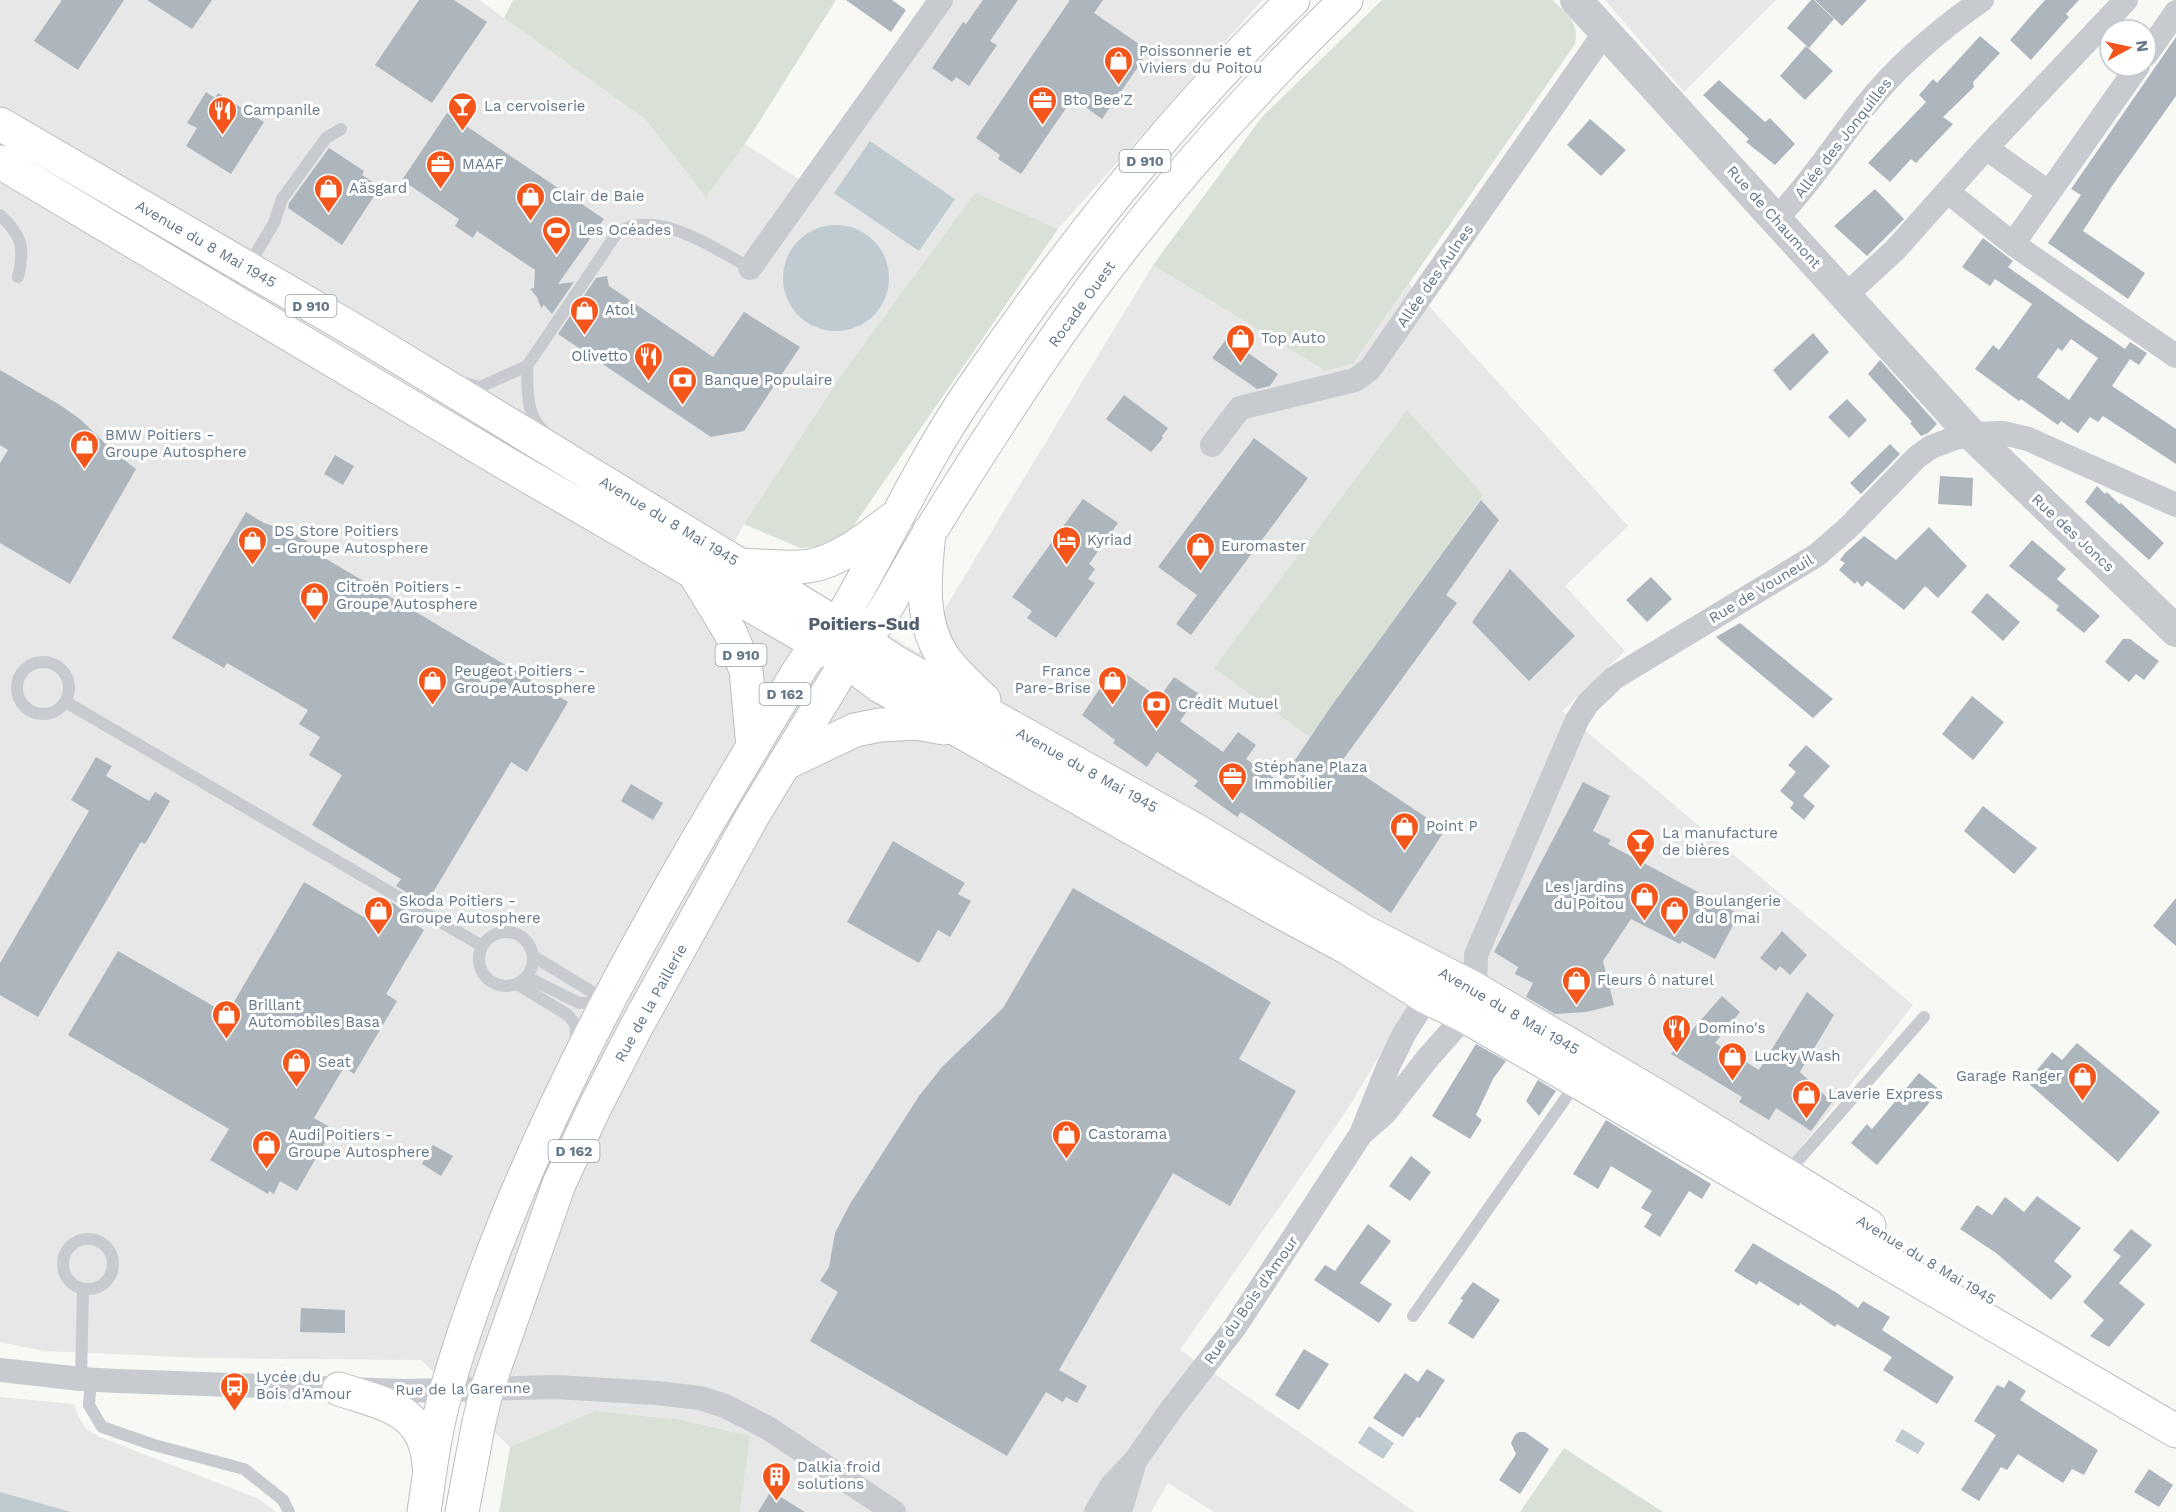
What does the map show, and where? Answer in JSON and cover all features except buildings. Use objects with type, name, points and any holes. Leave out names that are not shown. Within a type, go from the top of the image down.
[{"type":"main road","name":"D 910","points":[[843,644],[900,514],[931,452],[970,392],[1092,225],[1196,102],[1293,0]]},
{"type":"main road","name":"Rocade Ouest","points":[[843,644],[929,532],[1039,363],[1125,245],[1246,101],[1346,0]]},
{"type":"main road","name":"Avenue du 8 Mai 1945","points":[[0,124],[238,283],[695,574],[843,644],[895,662],[1197,831],[1363,931],[1435,985]]},
{"type":"main road","name":"Avenue du 8 Mai 1945","points":[[0,162],[238,283],[364,336],[742,565],[843,644],[880,686],[1346,947],[1435,985],[1669,1103],[2176,1411]]},
{"type":"main road","name":"D 910","points":[[742,565],[795,567],[828,561],[858,545],[900,514]]},
{"type":"main road","points":[[929,532],[926,599],[928,619],[934,638],[942,655],[952,668],[1013,729]]},
{"type":"main road","name":"D 910","points":[[695,574],[730,632],[746,670],[753,747]]},
{"type":"main road","name":"D 162","points":[[424,1512],[446,1390],[524,1175],[577,1062],[608,1002],[753,747],[804,664],[810,655],[843,644]]},
{"type":"main road","name":"Rue de la Paillerie","points":[[487,1389],[559,1184],[594,1109],[752,817],[784,764],[843,644]]},
{"type":"main road","points":[[784,764],[839,736],[867,727],[916,723],[962,732]]},
{"type":"main road","points":[[594,1109],[604,1056],[609,1044],[608,1002],[650,1004]]},
{"type":"main road","name":"Avenue du 8 Mai 1945","points":[[1470,1003],[1577,1081],[2176,1431]]},
{"type":"main road","points":[[339,1389],[398,1409],[412,1419],[426,1442],[430,1474]]},
{"type":"main road","name":"D 162","points":[[462,1512],[478,1422],[487,1389]]},
{"type":"street","points":[[750,268],[941,0]]},
{"type":"street","name":"Rue de Chaumont","points":[[1576,0],[1971,434]]},
{"type":"street","points":[[1845,296],[1895,250],[1986,148],[2126,0]]},
{"type":"street","name":"Allée des Jonquilles","points":[[1775,220],[1806,185],[1867,104],[1896,72],[1967,4]]},
{"type":"street","points":[[2158,37],[2176,12]]},
{"type":"street","name":"Allée des Aulnes","points":[[1212,445],[1240,408],[1355,380],[1370,369],[1605,32]]},
{"type":"street","points":[[2013,244],[2130,78]]},
{"type":"street","points":[[1986,148],[2049,193]]},
{"type":"street","points":[[1948,192],[2013,244],[2176,356]]},
{"type":"street","name":"Rue de Vouneuil","points":[[1470,1003],[1476,955],[1577,720],[1588,703],[1614,678],[1817,555],[1849,527],[1917,457],[1944,442],[1971,434],[2003,433],[2028,439],[2176,505]]},
{"type":"street","name":"Rue des Joncs","points":[[1971,434],[2176,631]]},
{"type":"street","points":[[1435,985],[1476,955]]},
{"type":"street","name":"Rue du Bois d'Amour","points":[[1096,1512],[1112,1485],[1135,1461],[1170,1411],[1235,1327],[1361,1134],[1404,1034],[1435,985]]},
{"type":"street","name":"Rue du Bois d'Amour","points":[[1361,1134],[1384,1114],[1470,1003]]},
{"type":"street","name":"Rue de la Garenne","points":[[0,1370],[86,1379],[404,1391],[555,1387],[700,1398],[726,1406],[768,1428],[894,1512]]},
{"type":"street","name":"Rue du Bois d'Amour","points":[[1120,1512],[1135,1461]]},
{"type":"lane","points":[[238,283],[274,222],[282,200],[326,138],[341,129]]},
{"type":"lane","points":[[0,215],[14,228],[20,242],[22,259],[18,277]]},
{"type":"lane","points":[[364,336],[468,385],[480,387],[527,366],[617,233],[626,227],[656,226],[679,231],[750,268]]},
{"type":"lane","points":[[527,366],[529,406],[532,417],[539,428],[619,492]]},
{"type":"lane","points":[[45,662],[54,665],[67,677],[69,694],[66,702],[54,712],[45,714],[30,711],[19,698],[18,690],[22,673],[36,663],[45,662]]},
{"type":"lane","points":[[66,702],[482,946]]},
{"type":"lane","points":[[512,932],[526,941],[533,956],[608,1002],[579,1003],[535,981],[521,981],[500,986],[485,977],[479,962],[482,946],[495,934],[512,932]]},
{"type":"lane","points":[[521,981],[530,972],[533,956]]},
{"type":"lane","points":[[521,981],[568,1016],[575,1024],[577,1062]]},
{"type":"lane","points":[[1785,1175],[1924,1017]]},
{"type":"lane","points":[[1413,1316],[1577,1081]]},
{"type":"lane","points":[[87,1239],[102,1243],[108,1249],[113,1264],[112,1271],[104,1283],[98,1287],[84,1289],[69,1281],[62,1266],[63,1257],[72,1244],[87,1239]]},
{"type":"lane","points":[[84,1289],[86,1379],[89,1405],[102,1427],[154,1445],[244,1469],[283,1500],[289,1512]]},
{"type":"shaded area","points":[[0,0],[479,0],[645,119],[706,197],[745,144],[802,181],[925,0],[1262,0],[1058,229],[975,194],[744,524],[735,541],[918,653],[1153,265],[1325,371],[1353,364],[1409,284],[1628,526],[1565,586],[1625,651],[1562,711],[1913,1005],[1772,1184],[1423,983],[1347,1110],[1180,1350],[1415,1512],[1214,1512],[1168,1483],[1151,1512],[740,1512],[750,1436],[684,1420],[595,1411],[510,1447],[421,1360],[205,1358],[44,1351],[0,1342]]},
{"type":"shaded area","points":[[513,0],[836,0],[745,144],[706,197],[645,119],[504,18]]},
{"type":"shaded area","points":[[1382,0],[1552,0],[1574,24],[1575,44],[1353,364],[1325,371],[1153,265],[1262,117]]},
{"type":"shaded area","points":[[1605,0],[1776,0],[1684,92]]},
{"type":"shaded area","points":[[870,141],[955,199],[919,251],[834,193]]},
{"type":"shaded area","points":[[975,193],[1058,229],[852,528],[826,546],[800,548],[744,524],[841,376]]},
{"type":"shaded area","points":[[836,225],[856,229],[874,240],[885,258],[889,278],[885,298],[874,316],[856,327],[836,331],[816,327],[798,316],[787,298],[783,278],[787,258],[798,240],[816,229]]},
{"type":"shaded area","points":[[1407,410],[1483,495],[1310,737],[1214,668]]},
{"type":"shaded area","points":[[0,1397],[74,1404],[86,1429],[100,1437],[259,1499],[276,1512],[0,1512]]},
{"type":"shaded area","points":[[595,1411],[683,1420],[750,1436],[740,1512],[499,1512],[510,1447]]},
{"type":"shaded area","points":[[1369,1426],[1394,1443],[1383,1459],[1358,1443]]},
{"type":"shaded area","points":[[1902,1429],[1925,1443],[1918,1454],[1895,1441]]},
{"type":"shaded area","points":[[1564,1448],[1663,1512],[1520,1512]]},
{"type":"shaded area","points":[[0,1492],[71,1512],[0,1512]]},
{"type":"place","name":"Poissonnerie et Viviers du Poitou","points":[[1118,86]]},
{"type":"place","name":"Bto Bee'Z","points":[[1042,126]]},
{"type":"place","name":"La cervoiserie","points":[[463,132]]},
{"type":"place","name":"Campanile","points":[[222,136]]},
{"type":"place","name":"MAAF","points":[[441,190]]},
{"type":"place","name":"Aäsgard","points":[[328,214]]},
{"type":"place","name":"Clair de Baie","points":[[531,222]]},
{"type":"place","name":"Les Océades","points":[[557,256]]},
{"type":"place","name":"Atol","points":[[584,336]]},
{"type":"place","name":"Top Auto","points":[[1240,364]]},
{"type":"place","name":"Olivetto","points":[[649,382]]},
{"type":"place","name":"Banque Populaire","points":[[683,406]]},
{"type":"place","name":"BMW Poitiers - Groupe Autosphere","points":[[84,470]]},
{"type":"place","name":"DS Store Poitiers - Groupe Autosphere","points":[[253,566]]},
{"type":"place","name":"Kyriad","points":[[1066,566]]},
{"type":"place","name":"Euromaster","points":[[1200,572]]},
{"type":"place","name":"Citroën Poitiers - Groupe Autosphere","points":[[315,622]]},
{"type":"place","name":"Peugeot Poitiers - Groupe Autosphere","points":[[433,706]]},
{"type":"place","name":"France Pare-Brise","points":[[1112,706]]},
{"type":"place","name":"Crédit Mutuel","points":[[1157,730]]},
{"type":"place","name":"Stéphane Plaza Immobilier","points":[[1233,802]]},
{"type":"place","name":"Point P","points":[[1405,852]]},
{"type":"place","name":"La manufacture de bières","points":[[1641,868]]},
{"type":"place","name":"Les jardins du Poitou","points":[[1645,922]]},
{"type":"place","name":"Skoda Poitiers - Groupe Autosphere","points":[[378,936]]},
{"type":"place","name":"Boulangerie du 8 mai","points":[[1674,936]]},
{"type":"place","name":"Fleurs ô naturel","points":[[1576,1006]]},
{"type":"place","name":"Brillant Automobiles Basa","points":[[227,1040]]},
{"type":"place","name":"Domino's","points":[[1677,1054]]},
{"type":"place","name":"Lucky Wash","points":[[1733,1082]]},
{"type":"place","name":"Seat","points":[[297,1088]]},
{"type":"place","name":"Garage Ranger","points":[[2083,1102]]},
{"type":"place","name":"Laverie Express","points":[[1807,1120]]},
{"type":"place","name":"Castorama","points":[[1067,1160]]},
{"type":"place","name":"Audi Poitiers - Groupe Autosphere","points":[[267,1170]]},
{"type":"place","name":"Lycée du Bois d’Amour","points":[[235,1412]]},
{"type":"place","name":"Dalkia froid solutions","points":[[776,1502]]},
{"type":"district","name":"Poitiers-Sud","points":[[864,623]]}]
